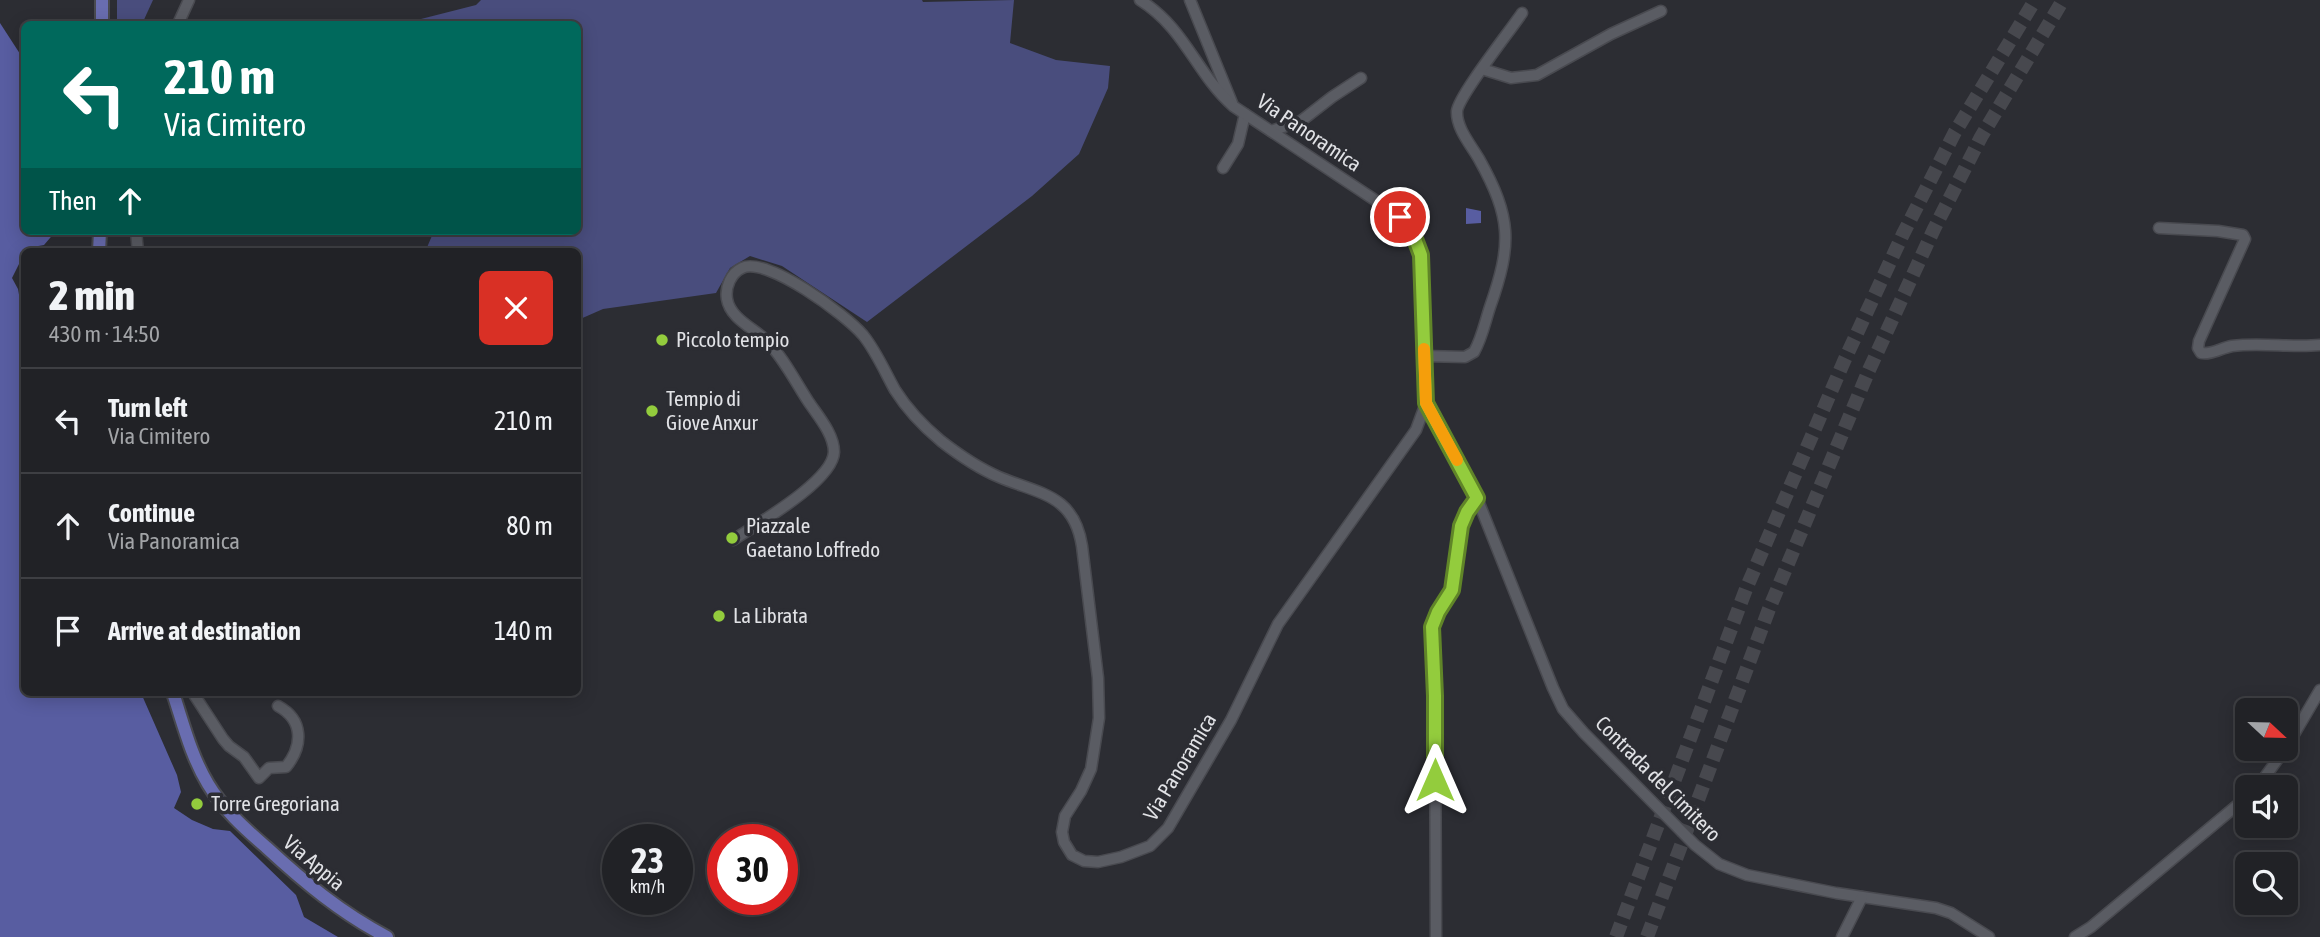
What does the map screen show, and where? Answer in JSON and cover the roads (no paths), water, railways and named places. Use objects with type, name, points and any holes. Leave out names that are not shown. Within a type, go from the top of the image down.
[{"type":"main road","points":[[102,0],[102,21]]},
{"type":"main road","name":"Via Appia","points":[[174,696],[197,763],[212,791],[224,806],[316,892],[348,915],[387,937]]},
{"type":"street","points":[[179,21],[189,0]]},
{"type":"street","name":"Via Panoramica","points":[[733,540],[816,483],[830,467],[834,453],[829,434],[774,349],[738,318],[729,305],[727,289],[732,276],[742,268],[756,266],[790,280],[859,331],[871,346],[901,399],[921,423],[944,443],[987,471],[1052,496],[1065,507],[1075,522],[1082,546],[1100,712],[1091,769],[1082,791],[1065,817],[1062,832],[1066,846],[1077,859],[1110,861],[1150,846],[1171,824],[1231,720],[1270,637],[1413,436],[1420,421],[1426,403],[1421,255],[1412,231],[1387,208],[1233,106],[1214,85],[1174,27],[1140,0]]},
{"type":"street","points":[[1190,0],[1233,106]]},
{"type":"street","points":[[1482,69],[1511,78],[1537,75],[1611,34],[1661,11]]},
{"type":"street","points":[[1424,356],[1465,357],[1474,352],[1505,261],[1505,230],[1498,198],[1457,117],[1460,101],[1522,13]]},
{"type":"street","points":[[1270,131],[1298,123],[1361,78]]},
{"type":"street","points":[[1223,168],[1238,144],[1245,114]]},
{"type":"street","points":[[2158,229],[2229,233],[2243,235],[2245,239],[2199,341],[2200,353],[2247,345],[2320,345]]},
{"type":"street","name":"Contrada del Cimitero","points":[[1426,403],[1477,498],[1563,709],[1695,845],[1719,864],[1747,875],[1941,909],[1989,937]]},
{"type":"street","points":[[1436,937],[1435,696],[1431,631],[1435,617],[1452,590],[1461,526],[1477,498]]},
{"type":"street","points":[[2298,727],[2320,690]]},
{"type":"street","points":[[194,696],[223,739],[244,757],[259,778],[272,766],[286,767],[299,742],[299,730],[293,717],[278,706]]},
{"type":"street","points":[[2075,937],[2091,927],[2235,807]]},
{"type":"street","points":[[1842,937],[1862,897]]},
{"type":"tunnel","points":[[1616,937],[1746,589],[1845,359],[1903,234],[1955,132],[2035,0]]},
{"type":"tunnel","points":[[1647,937],[1769,609],[1869,370],[1934,229],[1981,137],[2063,0]]},
{"type":"place","name":"Piccolo tempio","points":[[662,340]]},
{"type":"place","name":"Tempio di Giove Anxur","points":[[652,411]]},
{"type":"place","name":"Piazzale Gaetano Loffredo","points":[[732,538]]},
{"type":"place","name":"La Librata","points":[[719,616]]},
{"type":"place","name":"Torre Gregoriana","points":[[197,804]]}]
